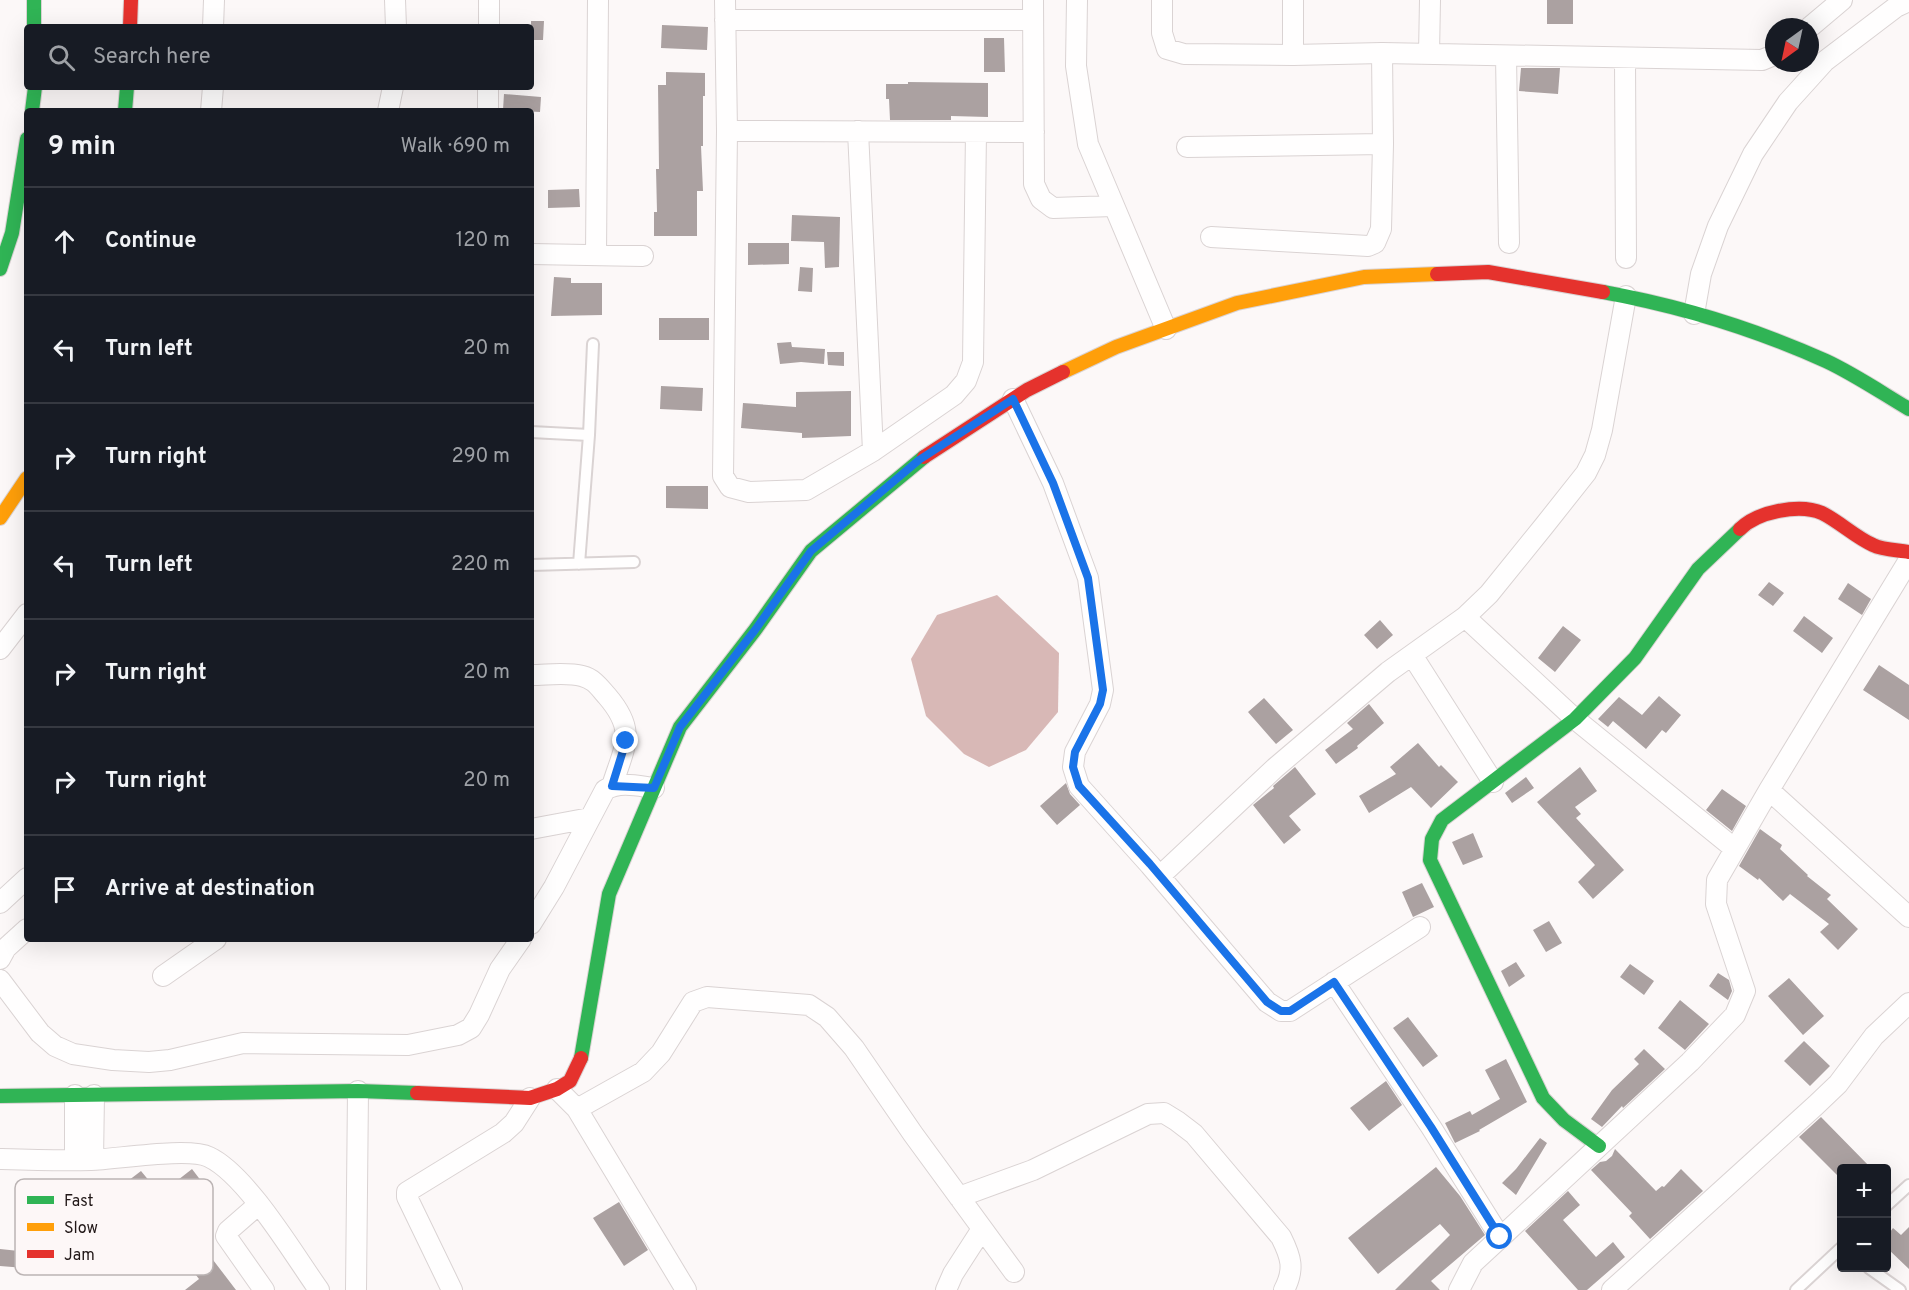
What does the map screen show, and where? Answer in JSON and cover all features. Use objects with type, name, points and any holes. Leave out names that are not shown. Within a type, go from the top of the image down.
[{"type":"street","points":[[34,0],[34,24]]},
{"type":"street","points":[[130,0],[130,24]]},
{"type":"street","points":[[213,24],[214,0]]},
{"type":"street","points":[[395,0],[396,24]]},
{"type":"street","points":[[489,0],[489,24]]},
{"type":"street","points":[[596,255],[598,0]]},
{"type":"street","points":[[725,0],[723,476],[730,487],[749,492],[806,490],[873,451],[954,395],[966,381],[973,362],[976,132]]},
{"type":"street","points":[[1034,0],[1034,184],[1041,200],[1053,208],[1113,206]]},
{"type":"street","points":[[1077,0],[1076,66],[1088,144],[1166,329]]},
{"type":"street","points":[[1162,0],[1162,33],[1167,49],[1184,54],[1293,56],[1382,53],[1625,59],[1765,59]]},
{"type":"street","points":[[1293,0],[1293,56]]},
{"type":"street","points":[[1429,54],[1430,0]]},
{"type":"street","points":[[1819,19],[1842,0]]},
{"type":"street","points":[[1694,314],[1701,274],[1718,226],[1753,154],[1788,102],[1825,61],[1896,8],[1909,1]]},
{"type":"street","points":[[726,20],[1033,21]]},
{"type":"street","points":[[1211,237],[1368,246],[1376,243],[1381,229],[1382,53]]},
{"type":"street","points":[[1506,56],[1509,243]]},
{"type":"street","points":[[1625,59],[1626,258]]},
{"type":"street","points":[[32,108],[35,90]]},
{"type":"street","points":[[125,108],[127,90]]},
{"type":"street","points":[[211,108],[213,90]]},
{"type":"street","points":[[389,108],[392,90]]},
{"type":"street","points":[[488,90],[488,108]]},
{"type":"street","points":[[726,130],[1034,132]]},
{"type":"street","points":[[858,131],[873,451]]},
{"type":"street","points":[[1187,147],[1383,144]]},
{"type":"street","points":[[0,269],[12,233],[24,158]]},
{"type":"street","points":[[534,254],[643,256]]},
{"type":"street","points":[[0,1096],[358,1091],[530,1098],[558,1089],[570,1081],[583,1053],[609,894],[680,727],[755,630],[811,551],[919,460],[1027,390],[1116,347],[1237,303],[1364,277],[1488,272],[1648,300],[1758,333],[1828,362],[1909,409]]},
{"type":"street","points":[[1160,876],[1275,768],[1388,672],[1465,617],[1489,594],[1586,473],[1595,455],[1602,430],[1626,296]]},
{"type":"street","points":[[1013,399],[1053,483],[1088,578],[1103,690],[1100,704],[1075,752],[1073,767],[1079,786],[1160,876],[1267,1002],[1281,1011],[1290,1011],[1420,927]]},
{"type":"street","points":[[0,518],[24,482]]},
{"type":"street","points":[[1599,1146],[1564,1120],[1544,1098],[1430,860],[1431,835],[1442,820],[1575,719],[1635,658],[1698,569],[1747,522],[1768,513],[1789,509],[1820,512],[1875,546],[1909,552]]},
{"type":"street","points":[[1459,1290],[1473,1263],[1690,1062],[1735,1015],[1744,991],[1716,904],[1717,880],[1909,560]]},
{"type":"street","points":[[1465,617],[1575,719],[1735,849]]},
{"type":"street","points":[[0,649],[24,618]]},
{"type":"street","points":[[1412,655],[1492,782]]},
{"type":"street","points":[[534,675],[580,675],[595,682],[623,717],[626,741],[612,786]]},
{"type":"street","points":[[534,919],[605,790],[612,786],[654,788]]},
{"type":"street","points":[[1769,790],[1909,917]]},
{"type":"street","points":[[534,828],[590,818]]},
{"type":"street","points":[[0,903],[24,881]]},
{"type":"street","points":[[0,959],[6,948],[24,932]]},
{"type":"street","points":[[163,976],[212,942]]},
{"type":"street","points":[[0,980],[40,1033],[55,1046],[73,1054],[149,1062],[170,1060],[243,1043],[408,1045],[458,1035],[471,1028],[501,969],[519,942]]},
{"type":"street","points":[[1334,982],[1431,1127],[1500,1237]]},
{"type":"street","points":[[577,1109],[643,1072],[661,1053],[693,1002],[707,997],[809,1005],[827,1017],[854,1048],[913,1134],[1014,1272]]},
{"type":"street","points":[[1612,1290],[1838,1084],[1874,1036],[1909,1003]]},
{"type":"street","points":[[558,1089],[577,1109],[686,1290]]},
{"type":"street","points":[[356,1290],[358,1091]]},
{"type":"street","points":[[84,1095],[84,1160]]},
{"type":"street","points":[[452,1290],[407,1197],[407,1192],[503,1133],[514,1123],[530,1098]]},
{"type":"street","points":[[959,1197],[1033,1170],[1148,1114],[1164,1113],[1194,1134],[1281,1237],[1290,1255],[1291,1277],[1284,1290]]},
{"type":"street","points":[[0,1159],[84,1160],[193,1152],[210,1157],[232,1174],[259,1204],[319,1290]]},
{"type":"street","points":[[259,1204],[228,1231],[226,1236],[264,1290]]},
{"type":"street","points":[[946,1290],[953,1274],[982,1229]]},
{"type":"lane","points":[[579,564],[593,344]]},
{"type":"lane","points":[[534,432],[589,435]]},
{"type":"lane","points":[[534,565],[634,562]]},
{"type":"lane","points":[[1891,1202],[1909,1185]]},
{"type":"lane","points":[[1796,1290],[1837,1251]]},
{"type":"lane","points":[[1875,1272],[1900,1290]]},
{"type":"shaded area","points":[[997,595],[1059,653],[1058,712],[1026,750],[989,767],[964,754],[926,716],[911,659],[937,615]]},
{"type":"building","points":[[1547,0],[1573,0],[1573,24],[1547,24]]},
{"type":"building","points":[[531,21],[544,21],[543,40],[534,40],[534,24],[531,24]]},
{"type":"building","points":[[662,25],[708,27],[707,50],[661,48]]},
{"type":"building","points":[[984,38],[1004,38],[1005,72],[984,72]]},
{"type":"building","points":[[1521,68],[1560,68],[1558,94],[1519,91]]},
{"type":"building","points":[[666,72],[705,73],[703,146],[701,146],[703,191],[697,191],[697,236],[654,236],[654,212],[657,212],[656,169],[659,169],[658,85],[666,85]]},
{"type":"building","points":[[908,82],[988,83],[988,117],[951,116],[951,120],[890,120],[886,84],[908,84]]},
{"type":"building","points":[[504,94],[541,97],[540,112],[534,112],[534,108],[503,108]]},
{"type":"building","points":[[579,189],[580,207],[548,208],[548,190]]},
{"type":"building","points":[[792,215],[840,217],[839,267],[825,268],[824,242],[791,241]]},
{"type":"building","points":[[748,243],[789,243],[789,264],[748,265]]},
{"type":"building","points":[[800,267],[813,268],[812,292],[798,291]]},
{"type":"building","points":[[554,277],[571,278],[571,283],[602,283],[602,315],[551,316]]},
{"type":"building","points":[[659,318],[709,318],[709,340],[659,340]]},
{"type":"building","points":[[791,342],[792,347],[825,349],[824,364],[801,362],[780,364],[777,343]]},
{"type":"building","points":[[827,352],[844,352],[844,366],[828,365]]},
{"type":"building","points":[[661,386],[703,388],[702,411],[660,409]]},
{"type":"building","points":[[851,391],[851,436],[802,438],[802,433],[741,428],[743,403],[796,407],[796,392]]},
{"type":"building","points":[[666,486],[708,486],[708,509],[666,508]]},
{"type":"building","points":[[1769,582],[1784,593],[1773,606],[1758,595]]},
{"type":"building","points":[[1848,583],[1871,599],[1862,615],[1838,599]]},
{"type":"building","points":[[1804,616],[1833,638],[1822,653],[1793,631]]},
{"type":"building","points":[[1380,620],[1393,635],[1377,649],[1364,635]]},
{"type":"building","points":[[1563,626],[1581,640],[1555,672],[1538,658]]},
{"type":"building","points":[[1879,665],[1909,685],[1909,720],[1863,690]]},
{"type":"building","points":[[1659,696],[1681,715],[1666,733],[1662,730],[1646,749],[1613,721],[1608,727],[1598,719],[1619,697],[1642,715]]},
{"type":"building","points":[[1264,698],[1293,730],[1276,744],[1248,712]]},
{"type":"building","points":[[1369,704],[1384,723],[1357,746],[1358,748],[1336,764],[1325,750],[1353,729],[1347,723]]},
{"type":"building","points":[[1418,743],[1439,767],[1441,765],[1458,782],[1431,808],[1411,787],[1369,813],[1359,796],[1396,774],[1390,767]]},
{"type":"building","points":[[1295,767],[1316,794],[1289,816],[1301,830],[1284,844],[1253,805]]},
{"type":"building","points":[[1580,767],[1597,791],[1575,807],[1581,814],[1576,818],[1624,870],[1593,899],[1578,882],[1595,865],[1537,802]]},
{"type":"building","points":[[1526,777],[1534,788],[1512,803],[1505,793]]},
{"type":"building","points":[[1066,783],[1070,794],[1080,805],[1057,825],[1040,806]]},
{"type":"building","points":[[1722,789],[1746,806],[1732,831],[1706,810]]},
{"type":"building","points":[[1760,829],[1782,845],[1780,849],[1807,876],[1831,895],[1827,899],[1858,929],[1838,950],[1820,932],[1829,924],[1790,894],[1783,901],[1759,878],[1758,880],[1739,866]]},
{"type":"building","points":[[1473,833],[1483,857],[1463,865],[1452,842]]},
{"type":"building","points":[[1422,883],[1434,907],[1413,917],[1402,892]]},
{"type":"building","points":[[1549,921],[1562,943],[1546,952],[1533,930]]},
{"type":"building","points":[[1516,962],[1525,976],[1509,987],[1501,971]]},
{"type":"building","points":[[1630,964],[1654,981],[1644,995],[1620,977]]},
{"type":"building","points":[[1718,973],[1729,980],[1732,991],[1728,1000],[1709,986]]},
{"type":"building","points":[[1789,978],[1824,1016],[1803,1035],[1768,996]]},
{"type":"building","points":[[1680,1000],[1709,1024],[1685,1050],[1658,1028]]},
{"type":"building","points":[[1408,1017],[1438,1056],[1423,1067],[1393,1028]]},
{"type":"building","points":[[1804,1041],[1830,1066],[1810,1086],[1784,1061]]},
{"type":"building","points":[[1644,1049],[1665,1069],[1623,1108],[1622,1106],[1602,1127],[1591,1119],[1612,1090],[1639,1064],[1634,1059]]},
{"type":"building","points":[[1506,1059],[1527,1102],[1480,1131],[1455,1143],[1445,1123],[1470,1111],[1472,1115],[1500,1099],[1485,1070]]},
{"type":"building","points":[[1386,1081],[1402,1105],[1369,1131],[1350,1108]]},
{"type":"building","points":[[1821,1117],[1867,1164],[1837,1164],[1837,1175],[1799,1137]]},
{"type":"building","points":[[1540,1138],[1547,1143],[1516,1195],[1502,1183]]},
{"type":"building","points":[[1615,1149],[1656,1191],[1664,1187],[1681,1169],[1703,1191],[1650,1239],[1629,1216],[1632,1213],[1591,1170],[1612,1156]]},
{"type":"building","points":[[1436,1167],[1460,1196],[1485,1235],[1431,1281],[1440,1290],[1395,1290],[1450,1235],[1440,1224],[1378,1274],[1348,1238]]},
{"type":"building","points":[[192,1169],[200,1179],[179,1179]]},
{"type":"building","points":[[141,1171],[148,1179],[130,1179]]},
{"type":"building","points":[[1568,1191],[1580,1205],[1563,1220],[1596,1257],[1613,1242],[1625,1257],[1587,1290],[1578,1290],[1525,1231]]},
{"type":"building","points":[[619,1202],[648,1250],[624,1266],[593,1218]]},
{"type":"building","points":[[1909,1227],[1909,1269],[1891,1252],[1891,1231],[1893,1228],[1901,1235]]},
{"type":"building","points":[[0,1249],[15,1251],[15,1267],[0,1266]]},
{"type":"building","points":[[213,1260],[236,1290],[185,1290],[199,1279],[196,1275],[213,1275]]},
{"type":"traffic: fast","points":[[34,0],[34,24]]},
{"type":"traffic: fast","points":[[32,108],[35,90]]},
{"type":"traffic: fast","points":[[125,108],[127,90]]},
{"type":"traffic: fast","points":[[0,269],[12,233],[24,158]]},
{"type":"traffic: fast","points":[[1603,292],[1689,312],[1799,349],[1836,366],[1909,409]]},
{"type":"traffic: fast","points":[[581,1058],[609,894],[680,727],[755,630],[811,551],[924,457]]},
{"type":"traffic: fast","points":[[1599,1146],[1564,1120],[1543,1098],[1430,860],[1432,839],[1442,820],[1575,719],[1635,658],[1698,569],[1740,529]]},
{"type":"traffic: fast","points":[[0,1096],[358,1091],[417,1093]]},
{"type":"traffic: slow","points":[[1063,372],[1116,347],[1237,303],[1364,277],[1437,274]]},
{"type":"traffic: slow","points":[[0,518],[24,482]]},
{"type":"traffic: jam","points":[[130,24],[131,0]]},
{"type":"traffic: jam","points":[[1437,274],[1488,272],[1603,292]]},
{"type":"traffic: jam","points":[[924,457],[1027,390],[1063,372]]},
{"type":"traffic: jam","points":[[1740,529],[1747,523],[1767,514],[1790,509],[1813,510],[1829,517],[1873,545],[1909,552]]},
{"type":"traffic: jam","points":[[417,1093],[530,1098],[557,1089],[570,1081],[581,1058]]},
{"type":"route","points":[[626,741],[612,786],[620,784],[654,788],[680,727],[755,630],[811,551],[919,460],[1013,399],[1053,483],[1088,578],[1103,690],[1100,704],[1075,752],[1073,767],[1079,786],[1150,864],[1267,1002],[1281,1011],[1290,1011],[1334,982],[1431,1127],[1500,1237]]}]
